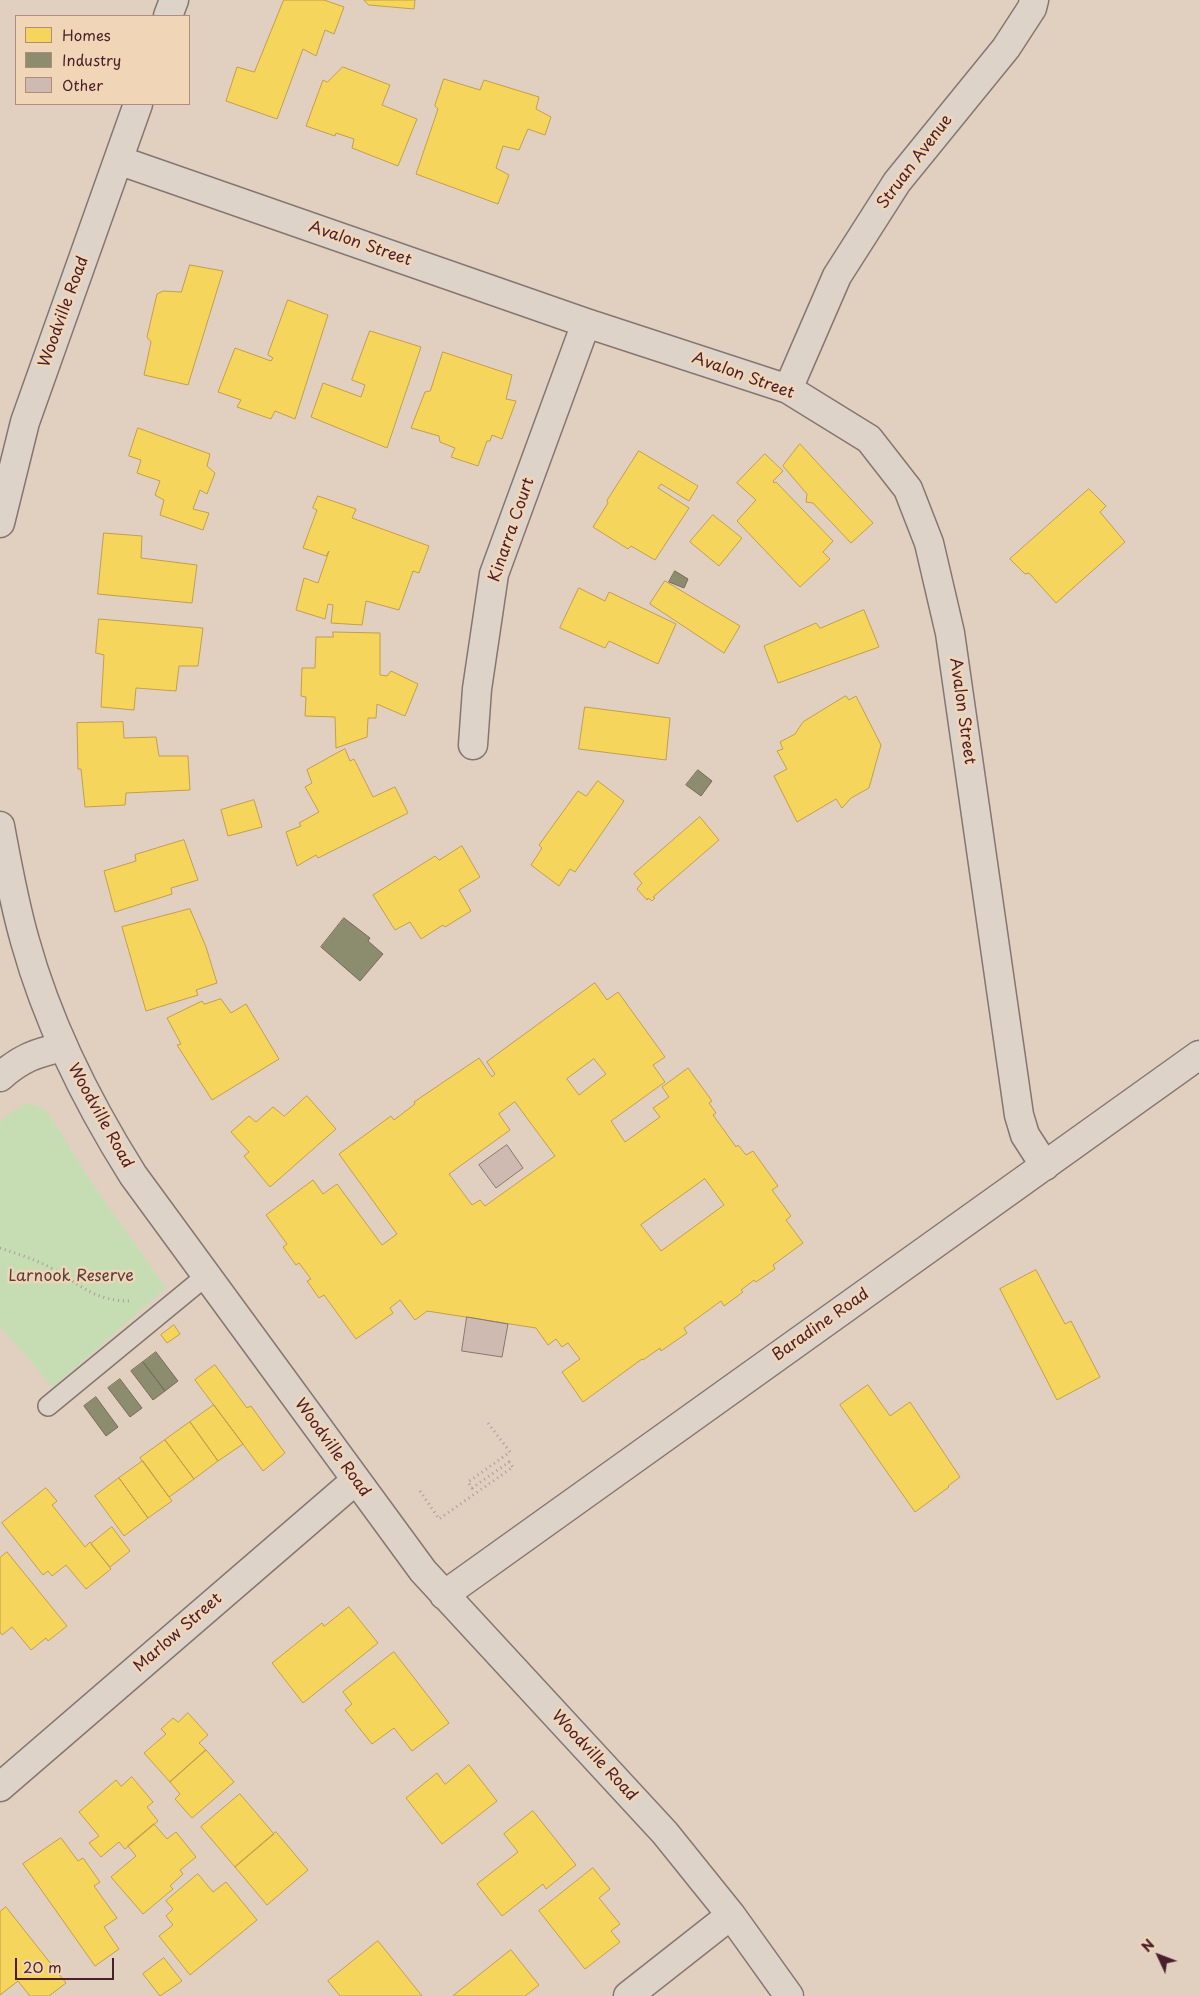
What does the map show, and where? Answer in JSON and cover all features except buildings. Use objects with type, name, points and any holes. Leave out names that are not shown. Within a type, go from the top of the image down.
[{"type":"street","points":[[168,15],[174,0]]},
{"type":"street","name":"Struan Avenue","points":[[788,390],[842,268],[897,182],[1006,48],[1032,8],[1034,0]]},
{"type":"street","name":"Woodville Road","points":[[0,523],[25,422],[138,105]]},
{"type":"street","name":"Avalon Street","points":[[118,160],[586,323],[788,390],[840,419],[869,439],[908,489],[929,543],[950,633],[1019,1115],[1025,1135],[1045,1166]]},
{"type":"street","name":"Kinarra Court","points":[[473,745],[477,689],[494,574],[586,323]]},
{"type":"street","name":"Woodville Road","points":[[0,826],[9,877],[25,941],[41,992],[75,1073],[104,1129],[128,1167],[396,1536],[444,1595],[665,1833],[731,1915],[789,1996]]},
{"type":"street","points":[[0,1077],[28,1056],[63,1046]]},
{"type":"street","name":"Baradine Road","points":[[444,1595],[1199,1056]]},
{"type":"street","name":"Marlow Street","points":[[0,1787],[356,1480]]},
{"type":"street","points":[[628,1996],[731,1915]]},
{"type":"lane","points":[[48,1406],[206,1276]]},
{"type":"path","points":[[0,1248],[44,1264],[81,1288],[110,1300],[130,1301],[178,1298]]},
{"type":"path","points":[[420,1492],[439,1519],[513,1467],[509,1462],[472,1488],[468,1482],[510,1452],[488,1422]]},
{"type":"green space","name":"Larnook Reserve","points":[[27,1103],[39,1106],[48,1113],[92,1183],[166,1288],[53,1387],[0,1326],[0,1122],[13,1111]]}]
